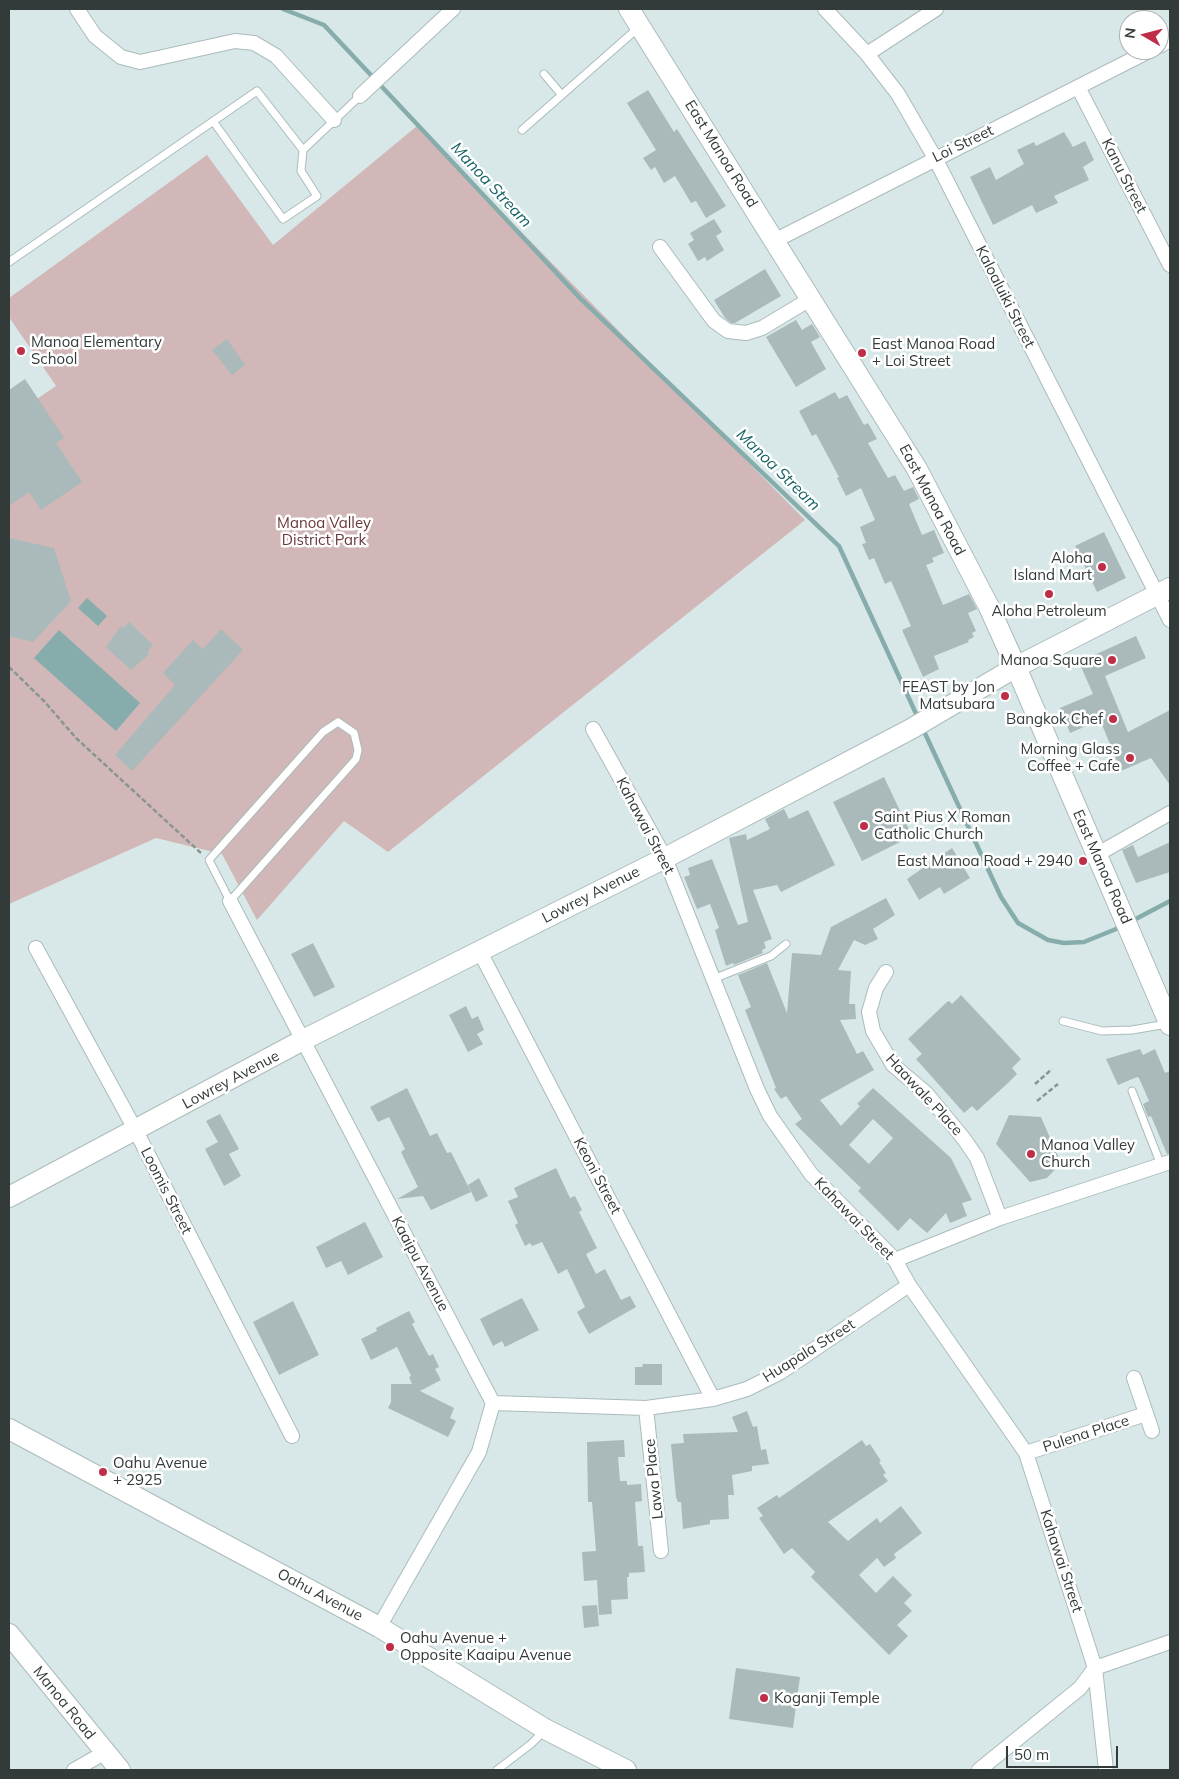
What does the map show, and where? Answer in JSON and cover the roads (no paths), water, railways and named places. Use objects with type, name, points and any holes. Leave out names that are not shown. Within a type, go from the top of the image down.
[{"type":"street","points":[[77,9],[95,36],[121,57],[140,62],[235,41],[254,43],[276,56],[334,120]]},
{"type":"street","points":[[360,96],[453,9]]},
{"type":"street","name":"East Manoa Road","points":[[629,9],[776,240],[917,469],[989,607],[1170,1024]]},
{"type":"street","name":"Kaloaluiki Street","points":[[825,9],[867,54],[898,94],[935,158],[1164,592],[1170,620]]},
{"type":"street","points":[[867,54],[936,9]]},
{"type":"street","name":"Loi Street","points":[[776,240],[1131,60]]},
{"type":"street","name":"Kanu Street","points":[[1078,87],[1170,264]]},
{"type":"street","points":[[660,247],[714,322],[728,332],[746,333],[762,328],[812,298]]},
{"type":"street","name":"Lowrey Avenue","points":[[9,1197],[136,1131],[303,1040],[665,858],[910,729],[1016,667],[1164,592]]},
{"type":"street","name":"Kahawai Street","points":[[593,729],[665,858],[757,1089],[782,1135],[811,1174],[895,1260],[909,1285],[1026,1453],[1095,1668],[1106,1770]]},
{"type":"street","points":[[1096,855],[1170,814]]},
{"type":"street","name":"Kaaipu Avenue","points":[[230,901],[493,1404]]},
{"type":"street","name":"Loomis Street","points":[[36,948],[136,1131],[292,1436]]},
{"type":"street","name":"Keoni Street","points":[[480,952],[713,1399]]},
{"type":"street","name":"Haawale Place","points":[[886,972],[876,988],[869,1012],[873,1031],[893,1065],[926,1094],[953,1124],[969,1146],[977,1158],[1000,1218]]},
{"type":"street","points":[[895,1260],[1000,1218],[1166,1164]]},
{"type":"street","name":"Huapala Street","points":[[493,1404],[646,1408],[713,1399],[747,1389],[781,1372],[909,1285]]},
{"type":"street","points":[[1134,1378],[1152,1431]]},
{"type":"street","points":[[379,1627],[478,1452],[493,1404]]},
{"type":"street","name":"Lawa Place","points":[[646,1408],[661,1550]]},
{"type":"street","name":"Pulena Place","points":[[1026,1453],[1146,1414]]},
{"type":"street","name":"Oahu Avenue","points":[[9,1429],[379,1627],[545,1729],[626,1770]]},
{"type":"street","name":"Manoa Road","points":[[9,1634],[104,1753],[120,1770]]},
{"type":"street","points":[[979,1770],[1080,1688],[1095,1668],[1170,1642]]},
{"type":"street","points":[[74,1770],[104,1753]]},
{"type":"lane","points":[[522,130],[640,26]]},
{"type":"lane","points":[[544,74],[561,94]]},
{"type":"lane","points":[[9,262],[257,91],[303,150],[302,171],[317,196],[283,219],[213,122]]},
{"type":"lane","points":[[303,150],[360,96]]},
{"type":"lane","points":[[338,722],[354,733],[358,750],[356,759],[230,901],[209,860],[323,732],[338,722]]},
{"type":"lane","points":[[712,979],[771,956],[786,944]]},
{"type":"lane","points":[[1063,1021],[1102,1031],[1132,1030],[1170,1024]]},
{"type":"lane","points":[[1132,1091],[1166,1164]]},
{"type":"lane","points":[[497,1770],[531,1744],[545,1729]]},
{"type":"water","points":[[87,598],[107,616],[98,626],[78,608]]},
{"type":"water","points":[[59,630],[140,703],[116,731],[34,658]]},
{"type":"waterway","name":"Manoa Stream","points":[[283,9],[324,25],[579,297],[839,546],[918,718]]},
{"type":"waterway","name":"Manoa Stream","points":[[922,727],[1001,897],[1018,923],[1048,940],[1064,943],[1084,942],[1121,927]]},
{"type":"waterway","name":"Manoa Stream","points":[[1130,922],[1170,901]]},
{"type":"place","name":"Manoa Elementary School","points":[[21,351]]},
{"type":"place","name":"East Manoa Road + Loi Street","points":[[862,353]]},
{"type":"place","name":"Aloha Island Mart","points":[[1102,567]]},
{"type":"place","name":"Aloha Petroleum","points":[[1049,594]]},
{"type":"place","name":"Manoa Square","points":[[1112,660]]},
{"type":"place","name":"FEAST by Jon Matsubara","points":[[1005,696]]},
{"type":"place","name":"Bangkok Chef","points":[[1113,719]]},
{"type":"place","name":"Morning Glass Coffee + Cafe","points":[[1130,758]]},
{"type":"place","name":"Saint Pius X Roman Catholic Church","points":[[864,826]]},
{"type":"place","name":"East Manoa Road + 2940","points":[[1083,861]]},
{"type":"place","name":"Manoa Valley Church","points":[[1031,1154]]},
{"type":"place","name":"Oahu Avenue + 2925","points":[[103,1472]]},
{"type":"place","name":"Oahu Avenue + Opposite Kaaipu Avenue","points":[[390,1647]]},
{"type":"place","name":"Koganji Temple","points":[[764,1698]]},
{"type":"park label","name":"Manoa Valley District Park","points":[[324,532]]}]
